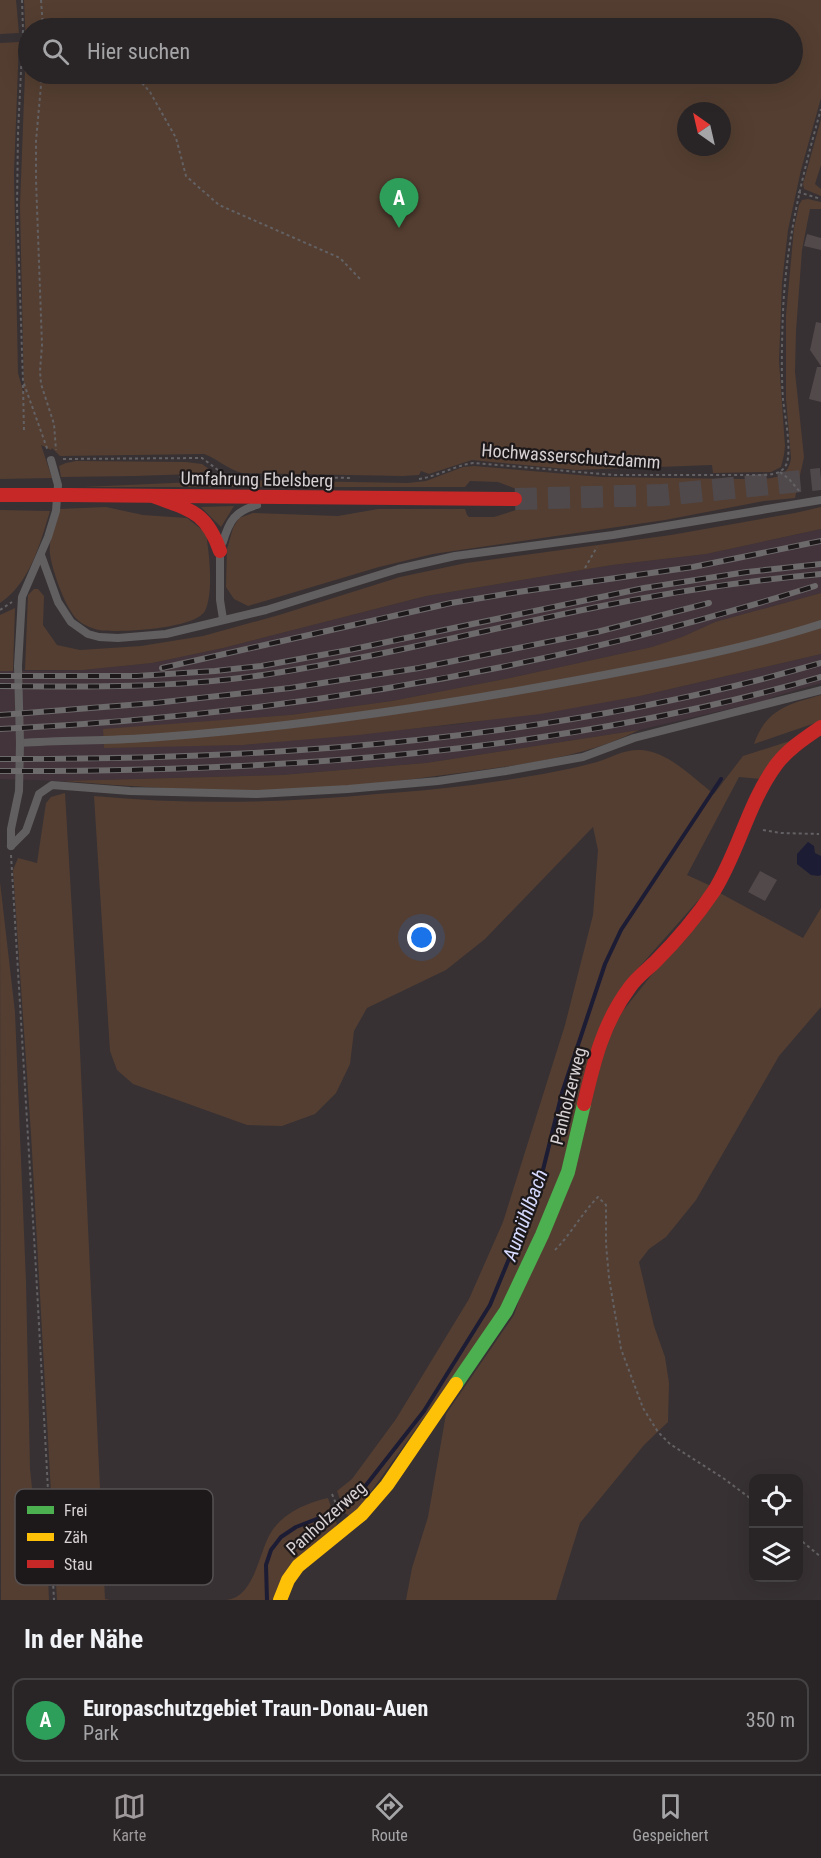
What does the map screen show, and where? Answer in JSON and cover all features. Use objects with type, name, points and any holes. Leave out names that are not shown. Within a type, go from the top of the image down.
[{"type":"street","name":"Umfahrung Ebelsberg","points":[[0,495],[514,499]]},
{"type":"street","points":[[153,496],[201,516],[209,523],[220,551]]},
{"type":"street","name":"Panholzerweg","points":[[280,1600],[288,1580],[298,1566],[362,1514],[387,1485],[506,1311],[542,1235],[568,1172],[594,1060],[608,1020],[631,985],[695,918],[715,889],[761,788],[777,763],[797,743],[821,728]]},
{"type":"lane","points":[[11,846],[11,829],[20,791],[18,666],[22,597],[48,537],[57,504],[56,474],[51,460]]},
{"type":"lane","points":[[223,619],[220,600],[220,551],[231,522],[240,511],[255,506],[309,498]]},
{"type":"lane","points":[[41,555],[64,614],[79,629],[88,634],[118,638],[166,634],[266,610],[398,569],[455,556],[614,535],[821,500]]},
{"type":"lane","points":[[20,743],[146,738],[252,729],[488,697],[667,663],[738,647],[821,624]]},
{"type":"lane","points":[[11,846],[26,831],[39,794],[52,785],[130,791],[257,794],[438,781],[583,757],[634,738],[821,690]]},
{"type":"path","points":[[22,0],[22,18]]},
{"type":"path","points":[[42,0],[43,18]]},
{"type":"path","points":[[21,84],[17,207],[24,431]]},
{"type":"path","points":[[41,84],[36,141],[42,345],[40,371],[43,393],[54,424],[56,453],[51,460]]},
{"type":"path","points":[[143,84],[150,92],[176,138],[186,176],[219,205],[340,258],[361,280]]},
{"type":"path","points":[[807,503],[797,488],[780,472],[786,465],[788,453],[783,393],[783,310],[798,192],[821,109]]},
{"type":"path","points":[[798,192],[821,199]]},
{"type":"path","points":[[22,381],[51,460]]},
{"type":"path","points":[[51,460],[202,458],[218,470],[218,475],[357,478]]},
{"type":"path","name":"Hochwasserschutzdamm","points":[[414,479],[435,476],[458,466],[473,463],[615,475],[765,476],[780,472]]},
{"type":"path","points":[[585,568],[598,547]]},
{"type":"path","points":[[760,829],[781,833],[819,834]]},
{"type":"path","points":[[11,846],[48,1489]]},
{"type":"path","points":[[552,1253],[598,1197],[606,1205],[609,1278],[621,1349],[643,1408],[658,1432],[670,1444],[723,1478],[749,1498]]},
{"type":"path","points":[[332,1494],[341,1515]]},
{"type":"path","points":[[803,1542],[821,1557]]},
{"type":"path","points":[[53,1585],[54,1600]]},
{"type":"shaded area","points":[[0,0],[16,0],[18,33],[0,34]]},
{"type":"shaded area","points":[[24,0],[821,0],[821,98],[801,170],[788,230],[782,283],[779,361],[785,446],[781,467],[771,472],[713,473],[712,465],[576,470],[472,460],[429,474],[421,471],[419,475],[403,476],[242,473],[204,454],[60,456],[52,448],[51,450],[41,445],[52,478],[0,479],[0,43],[18,42],[14,173],[18,373],[24,394],[20,206],[25,84],[803,84],[803,18],[25,18]]},
{"type":"shaded area","points":[[821,119],[821,165],[815,184],[821,189],[821,196],[804,189],[803,184]]},
{"type":"shaded area","points":[[802,200],[821,202],[821,209],[810,209],[802,250],[795,372],[804,457],[795,498],[764,501],[665,520],[433,554],[379,567],[248,606],[234,599],[226,587],[227,549],[233,528],[239,518],[253,513],[338,516],[378,509],[465,509],[469,517],[494,517],[516,510],[519,490],[498,482],[470,481],[465,487],[83,487],[239,480],[408,483],[426,481],[463,467],[474,466],[602,477],[774,478],[785,472],[791,458],[786,399],[786,315],[794,228],[799,205]]},
{"type":"shaded area","points":[[76,461],[186,462],[202,464],[210,470],[195,474],[61,477],[59,466]]},
{"type":"shaded area","points":[[234,506],[221,527],[201,507]]},
{"type":"shaded area","points":[[106,507],[143,515],[187,518],[206,533],[210,572],[208,603],[205,611],[187,622],[139,630],[99,630],[89,627],[74,616],[60,590],[51,561],[50,543],[53,531],[60,509]]},
{"type":"shaded area","points":[[821,507],[821,529],[706,554],[612,565],[426,596],[223,648],[152,663],[83,670],[25,670],[28,595],[34,589],[38,589],[44,596],[43,625],[57,645],[80,650],[141,646],[203,636],[400,577],[466,563],[671,535]]},
{"type":"shaded area","points":[[0,510],[50,511],[38,549],[26,574],[19,585],[0,603]]},
{"type":"shaded area","points":[[821,529],[821,593],[715,622],[652,647],[392,701],[290,715],[103,730],[104,747],[243,745],[460,724],[640,696],[821,654],[821,683],[767,700],[639,730],[426,763],[282,775],[62,781],[0,779],[0,671],[83,670],[152,663],[223,648],[426,596],[612,565],[706,554]]},
{"type":"shaded area","points":[[821,593],[821,654],[640,696],[540,714],[358,735],[243,745],[104,748],[103,729],[290,715],[392,701],[652,647],[715,622]]},
{"type":"shaded area","points":[[15,608],[13,671],[0,671],[0,615]]},
{"type":"shaded area","points":[[821,695],[821,721],[754,744],[759,732],[772,715],[789,705]]},
{"type":"shaded area","points":[[639,730],[598,747],[555,758],[416,779],[336,787],[233,791],[62,781],[282,775],[426,763]]},
{"type":"shaded area","points":[[796,739],[761,779],[739,777],[687,875],[711,886],[626,982],[564,1171],[502,1309],[352,1518],[345,1513],[337,1491],[352,1479],[396,1419],[469,1299],[503,1222],[565,1025],[593,915],[598,850],[593,827],[485,939],[446,970],[367,1008],[354,1031],[350,1064],[336,1093],[315,1114],[282,1126],[247,1125],[133,1084],[117,1070],[110,1051],[94,796],[165,801],[235,802],[412,791],[551,773],[635,750],[661,755],[714,794],[743,756]]},
{"type":"shaded area","points":[[65,793],[79,1029],[100,1489],[51,1489],[31,1134],[13,870],[18,858],[37,863],[46,803],[51,797]]},
{"type":"shaded area","points":[[808,842],[814,846],[815,853],[821,856],[821,875],[819,876],[811,875],[797,864],[797,854]]},
{"type":"shaded area","points":[[0,882],[15,1012],[32,1489],[15,1489],[15,1585],[48,1585],[49,1600],[1,1600]]},
{"type":"shaded area","points":[[718,892],[803,938],[821,908],[821,1007],[779,1056],[696,1200],[666,1237],[649,1249],[639,1262],[654,1326],[665,1357],[669,1383],[668,1422],[644,1445],[580,1523],[556,1600],[406,1600],[412,1568],[428,1517],[446,1414],[514,1315],[614,1022]]},
{"type":"shaded area","points":[[328,1498],[337,1524],[277,1600],[226,1600],[243,1592],[254,1573],[270,1534],[281,1520],[303,1506]]},
{"type":"shaded area","points":[[56,1585],[104,1585],[105,1599],[110,1600],[57,1600]]},
{"type":"building","points":[[807,234],[821,238],[821,250],[804,246]]},
{"type":"building","points":[[816,322],[821,323],[821,366],[810,350]]},
{"type":"building","points":[[817,367],[821,367],[821,402],[809,399]]},
{"type":"building","points":[[760,871],[777,880],[765,901],[748,892]]},
{"type":"waterway","name":"Aumühlbach","points":[[267,1600],[266,1565],[271,1550],[281,1537],[296,1527],[332,1513],[356,1498],[424,1411],[490,1305],[539,1186],[562,1093],[605,964],[621,930],[721,779]]},
{"type":"tunnel","points":[[515,499],[663,495],[821,479]]},
{"type":"railway","points":[[162,668],[451,603],[693,567],[821,541]]},
{"type":"railway","points":[[0,676],[137,676],[261,666],[349,650],[644,588],[747,572],[821,564]]},
{"type":"railway","points":[[0,686],[165,684],[263,675],[388,652],[653,596],[821,574]]},
{"type":"railway","points":[[0,729],[103,723],[206,713],[412,684],[615,642],[815,586]]},
{"type":"railway","points":[[0,715],[155,703],[290,688],[419,668],[597,632],[709,603]]},
{"type":"railway","points":[[0,759],[208,755],[414,740],[619,711],[720,689],[821,663]]},
{"type":"railway","points":[[0,771],[207,768],[414,753],[516,741],[619,724],[720,703],[821,677]]},
{"type":"traffic: fast","points":[[456,1384],[506,1311],[542,1235],[568,1172],[584,1104]]},
{"type":"traffic: slow","points":[[280,1600],[288,1580],[298,1566],[362,1514],[387,1485],[456,1384]]},
{"type":"traffic: jam","points":[[0,495],[67,495]]},
{"type":"traffic: jam","points":[[67,495],[515,499]]},
{"type":"traffic: jam","points":[[153,496],[195,514],[209,528],[220,551]]},
{"type":"traffic: jam","points":[[584,1104],[606,1029],[621,1001],[636,980],[701,910],[714,891],[723,876],[758,795],[776,765],[791,749],[821,727]]},
{"type":"place","name":"Europaschutzgebiet Traun-Donau-Auen","points":[[399,228]]}]
